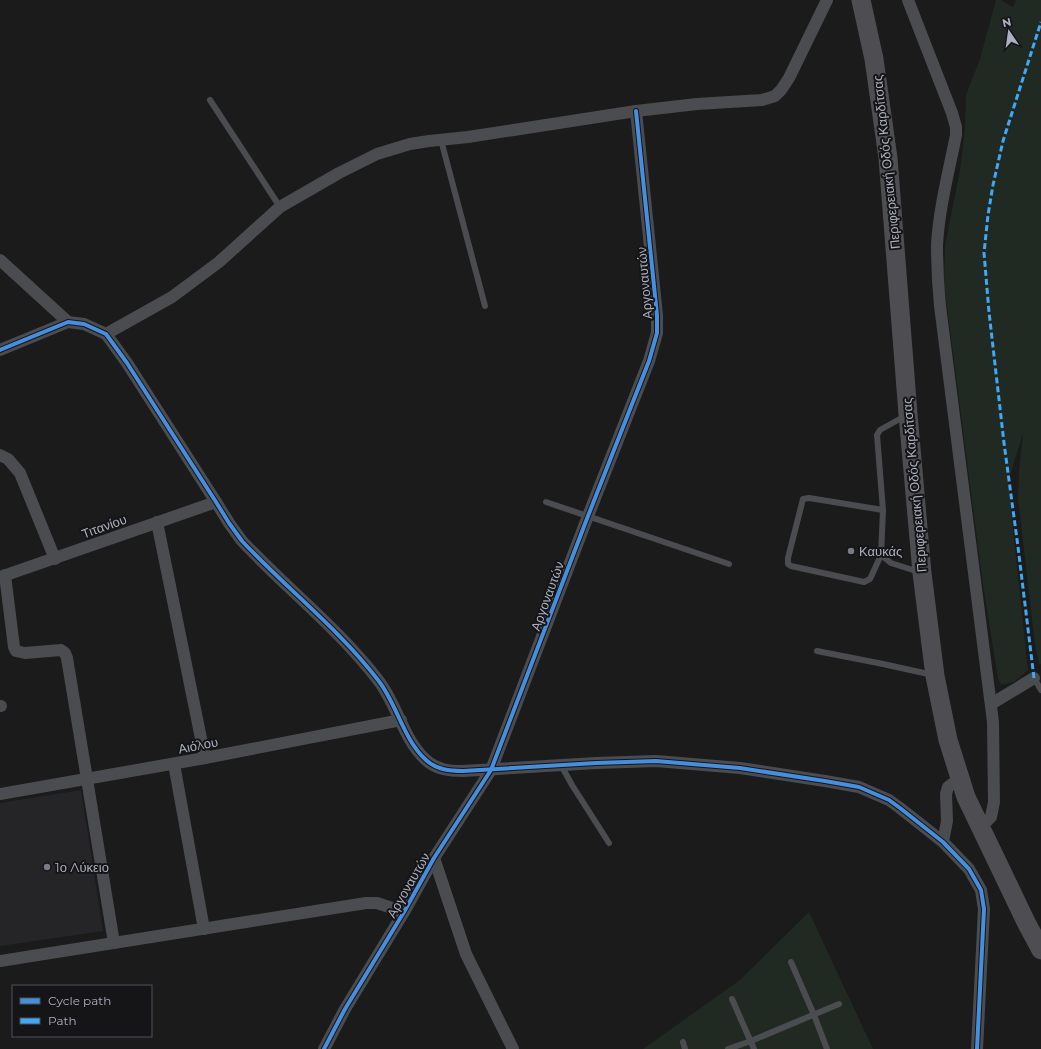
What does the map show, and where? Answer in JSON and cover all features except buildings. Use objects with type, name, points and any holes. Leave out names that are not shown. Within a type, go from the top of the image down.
[{"type":"main road","name":"Περιφερειακή Οδός Καρδίτσας","points":[[861,0],[874,59],[887,150],[922,572],[935,676],[948,740],[966,797],[1041,950]]},
{"type":"street","points":[[106,334],[172,297],[219,262],[280,207],[339,173],[377,154],[410,144],[468,138],[636,111],[698,104],[762,100],[775,96],[787,82],[827,0]]},
{"type":"street","points":[[908,0],[952,113],[956,127],[956,135],[937,244],[938,283],[960,469],[993,722],[994,802],[992,817],[979,824]]},
{"type":"street","name":"Αργοναυτών","points":[[324,1049],[434,858],[491,770],[649,361],[658,326],[636,111]]},
{"type":"street","points":[[0,260],[68,322]]},
{"type":"street","points":[[0,350],[68,322],[84,324],[106,334],[127,363],[242,541],[339,636],[370,670],[385,689],[400,720],[419,752],[431,764],[440,768],[456,771],[623,762],[684,763],[740,768],[846,784],[889,800],[943,842],[969,870],[981,890],[984,908],[979,1047]]},
{"type":"street","points":[[0,455],[8,459],[20,473],[55,559]]},
{"type":"street","name":"Τιτανίου","points":[[3,576],[216,502]]},
{"type":"street","points":[[157,522],[205,758]]},
{"type":"street","points":[[3,576],[14,647],[16,651],[25,653],[61,650],[66,655],[114,943]]},
{"type":"street","points":[[991,704],[1034,678]]},
{"type":"street","name":"Αιόλου","points":[[0,794],[174,764],[400,720]]},
{"type":"street","points":[[174,764],[204,929]]},
{"type":"street","points":[[943,842],[947,821],[946,794],[948,787],[960,778]]},
{"type":"street","points":[[434,858],[466,954],[513,1049]]},
{"type":"street","points":[[0,960],[366,904],[377,903],[404,912]]},
{"type":"lane","points":[[210,100],[280,207]]},
{"type":"lane","points":[[441,140],[485,306]]},
{"type":"lane","points":[[883,510],[810,498],[802,499],[788,558],[788,564],[791,566],[864,582],[870,579],[881,555],[883,510],[877,435],[880,430],[908,414]]},
{"type":"lane","points":[[546,502],[729,564]]},
{"type":"lane","points":[[881,555],[891,563],[922,572]]},
{"type":"lane","points":[[817,651],[935,676]]},
{"type":"lane","points":[[1034,678],[1041,690]]},
{"type":"lane","points":[[561,765],[609,843]]},
{"type":"lane","points":[[791,962],[827,1049]]},
{"type":"lane","points":[[732,999],[754,1049]]},
{"type":"lane","points":[[728,1049],[751,1041],[839,1004]]},
{"type":"lane","points":[[683,1042],[685,1049]]},
{"type":"shaded area","points":[[996,0],[1001,0],[1013,7],[1016,0],[1041,0],[1041,664],[1039,664],[1035,645],[1018,498],[1023,433],[1008,482],[1028,670],[1014,682],[1001,685],[998,678],[983,585],[944,283],[945,246],[960,170],[965,129],[966,95],[980,59]]},
{"type":"shaded area","name":"1ο Λύκειο","points":[[81,790],[103,931],[0,946],[0,803]]},
{"type":"shaded area","points":[[809,912],[873,1049],[643,1049],[740,980]]},
{"type":"marked path","points":[[1034,678],[1004,443],[989,312],[984,253],[993,185],[1003,141],[1041,22]]},
{"type":"cycle path","points":[[324,1049],[345,1009],[404,912],[434,858],[491,770],[649,361],[657,333],[657,315],[636,111]]},
{"type":"cycle path","points":[[0,350],[68,322],[84,324],[106,334],[127,363],[242,541],[329,626],[362,661],[385,689],[411,742],[418,752],[435,766],[448,770],[463,771],[656,761],[740,768],[825,781],[859,787],[889,800],[943,842],[969,869],[981,890],[984,909],[977,1049]]},
{"type":"place","name":"Καυκάς","points":[[851,551]]},
{"type":"place","name":"1ο Λύκειο","points":[[47,867]]}]
